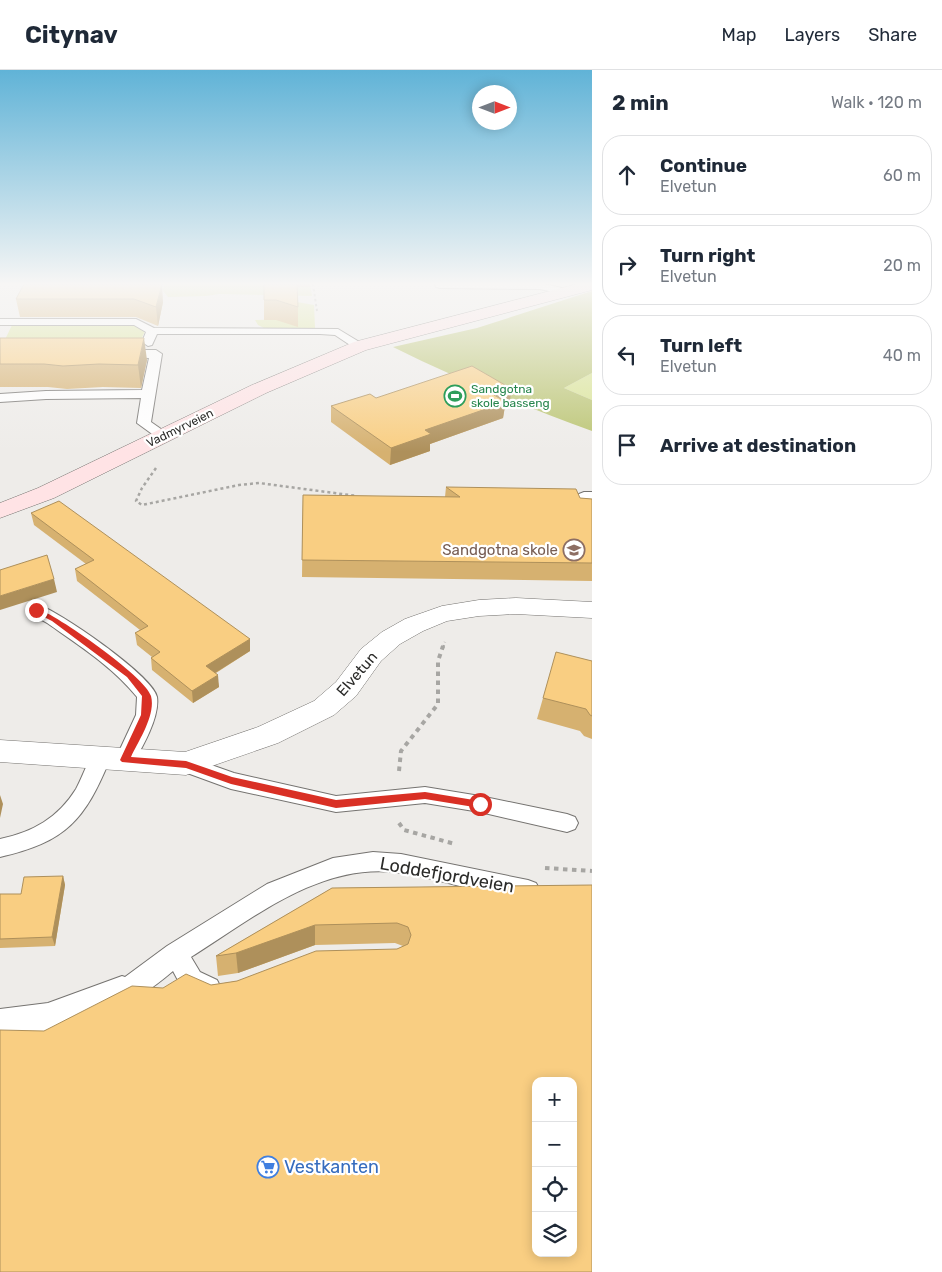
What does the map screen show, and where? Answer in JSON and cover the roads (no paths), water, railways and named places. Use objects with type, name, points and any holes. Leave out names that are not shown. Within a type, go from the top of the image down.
[{"type":"main road","name":"Vadmyrveien","points":[[0,511],[46,493],[268,385],[360,346],[381,340]]},
{"type":"street","name":"Elvetun","points":[[0,751],[186,764],[268,735],[324,708],[346,690],[371,655],[391,638],[414,625],[442,614],[479,608],[516,606],[592,610]]},
{"type":"lane","points":[[150,340],[149,342],[119,354],[156,354],[144,424],[164,436]]},
{"type":"lane","points":[[351,340],[360,346]]},
{"type":"lane","points":[[0,398],[46,395],[148,394]]},
{"type":"lane","points":[[0,848],[40,838],[56,827],[76,806],[93,777],[113,759],[146,715],[146,696],[130,675],[54,620],[36,610]]},
{"type":"lane","name":"Elvetun","points":[[186,764],[231,780],[336,804],[425,795],[480,804],[567,823]]},
{"type":"lane","name":"Loddefjordveien","points":[[176,954],[275,891],[333,868],[373,861],[401,863],[517,889],[550,891]]},
{"type":"lane","points":[[0,1034],[62,1026],[140,982],[176,954],[191,980],[213,991],[230,988]]},
{"type":"lane","points":[[0,1021],[48,1015],[140,982]]},
{"type":"place","name":"Sandgotna skole basseng","points":[[455,396]]},
{"type":"place","name":"Sandgotna skole","points":[[574,550]]},
{"type":"place","name":"Vestkanten","points":[[268,1167]]}]
